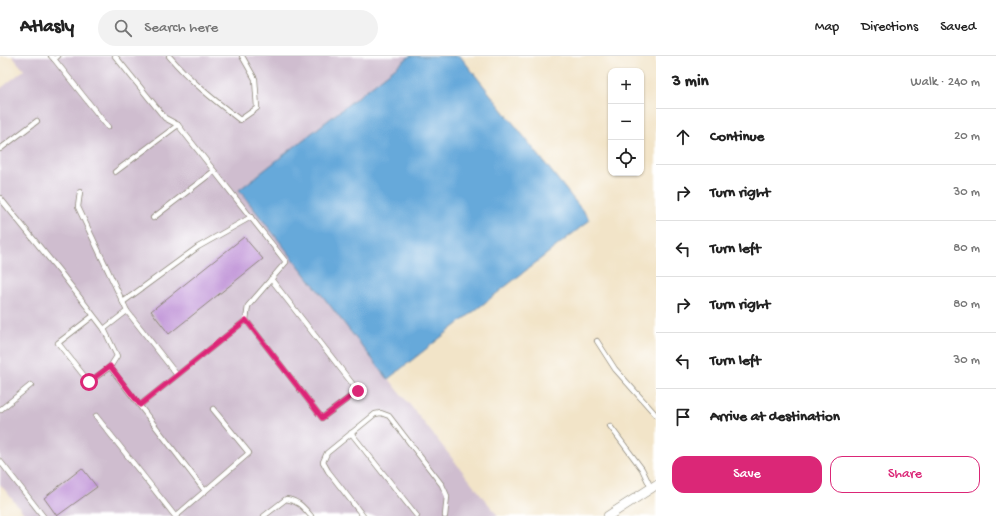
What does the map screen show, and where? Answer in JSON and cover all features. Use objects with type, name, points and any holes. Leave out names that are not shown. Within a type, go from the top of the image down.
[{"type":"street","points":[[608,516],[654,487]]},
{"type":"lane","points":[[115,56],[165,118],[178,125],[286,262],[248,306],[246,320],[140,405]]},
{"type":"lane","points":[[169,56],[183,73],[240,120],[257,108],[255,79],[242,56]]},
{"type":"lane","points":[[55,57],[108,127]]},
{"type":"lane","points":[[0,149],[37,121]]},
{"type":"lane","points":[[116,172],[178,125]]},
{"type":"lane","points":[[153,218],[214,171]]},
{"type":"lane","points":[[80,192],[78,207],[127,311],[177,375]]},
{"type":"lane","points":[[0,198],[104,329],[116,356],[110,366],[89,382],[58,343],[93,316]]},
{"type":"lane","points":[[123,302],[198,247],[251,217]]},
{"type":"lane","points":[[246,320],[322,418],[358,391],[271,280]]},
{"type":"lane","points":[[104,329],[127,311]]},
{"type":"lane","points":[[597,341],[615,368],[656,415]]},
{"type":"lane","points":[[110,366],[205,491]]},
{"type":"lane","points":[[0,410],[31,385]]},
{"type":"lane","points":[[96,416],[176,516],[249,453],[213,409]]},
{"type":"lane","points":[[363,516],[328,471],[323,462],[327,453],[376,414],[381,412],[389,416],[442,485],[447,496],[445,516]]},
{"type":"lane","points":[[610,426],[654,487]]},
{"type":"lane","points":[[351,433],[417,516]]},
{"type":"lane","points":[[0,461],[43,516]]},
{"type":"lane","points":[[264,516],[286,499],[302,504],[311,516]]},
{"type":"shaded area","points":[[12,56],[410,56],[239,190],[498,516],[26,516],[0,484],[0,89],[24,70]]},
{"type":"water","points":[[410,56],[460,56],[590,220],[388,379],[239,190]]},
{"type":"building","points":[[244,237],[263,259],[169,334],[151,311]]},
{"type":"building","points":[[82,468],[97,487],[57,516],[44,498]]},
{"type":"route","points":[[89,382],[110,366],[140,405],[246,320],[322,418],[358,391]]}]
